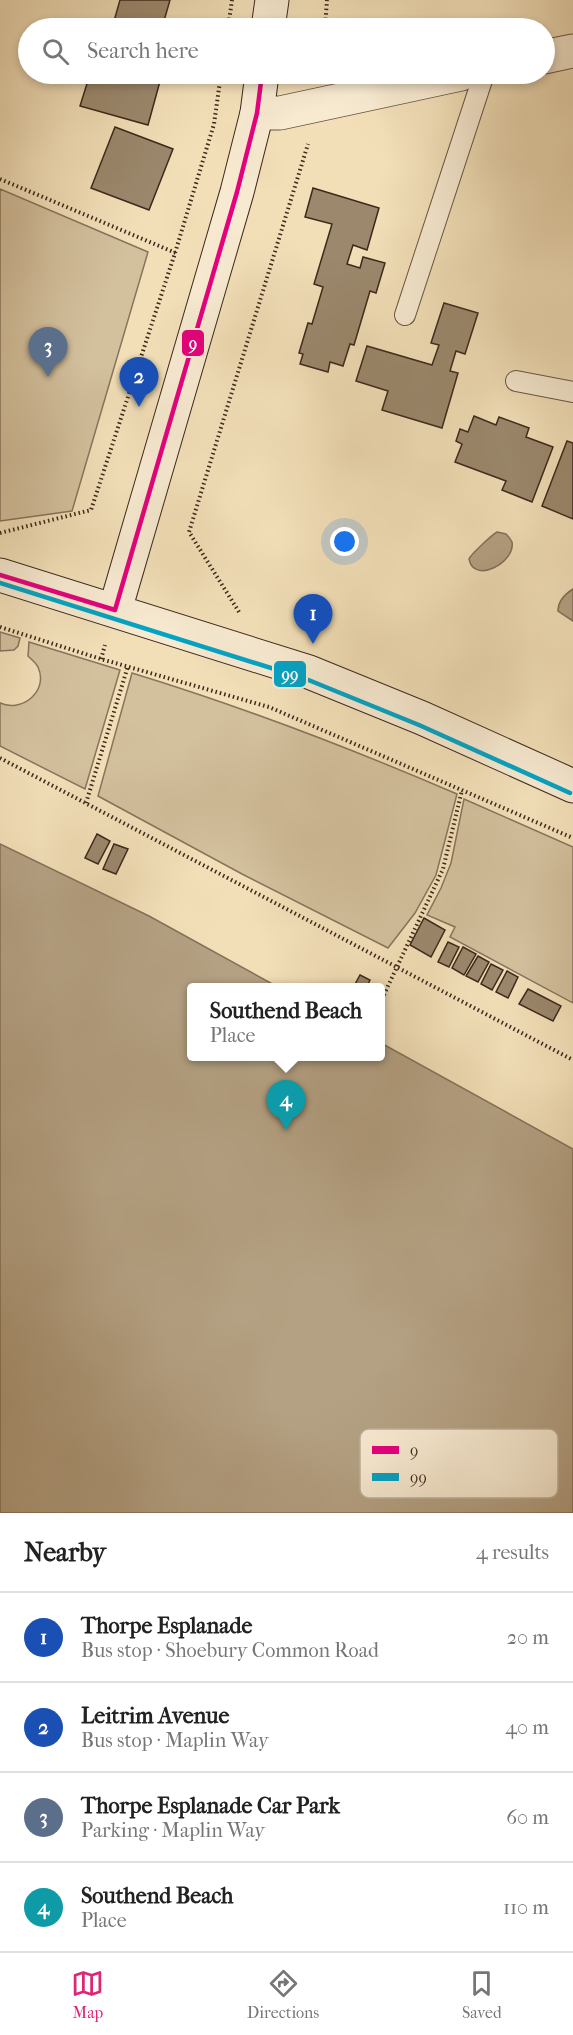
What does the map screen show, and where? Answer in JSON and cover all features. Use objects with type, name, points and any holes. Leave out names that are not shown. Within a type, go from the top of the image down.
[{"type":"street","points":[[269,18],[272,0]]},
{"type":"street","points":[[555,55],[573,51]]},
{"type":"street","points":[[115,610],[237,192],[257,112],[261,84]]},
{"type":"street","points":[[257,112],[273,114],[416,84]]},
{"type":"street","points":[[0,575],[318,675],[422,718],[573,786]]},
{"type":"lane","points":[[405,315],[481,84]]},
{"type":"lane","points":[[516,381],[573,392]]},
{"type":"path","points":[[229,18],[232,0]]},
{"type":"path","points":[[326,18],[327,0]]},
{"type":"path","points":[[0,533],[91,510],[176,253],[214,124],[220,84]]},
{"type":"path","points":[[245,621],[189,532],[320,105]]},
{"type":"path","points":[[0,179],[215,269]]},
{"type":"path","points":[[0,627],[269,707],[573,838]]},
{"type":"path","points":[[86,803],[128,666]]},
{"type":"path","points":[[0,758],[573,1060]]},
{"type":"path","points":[[385,994],[443,869],[462,790]]},
{"type":"shaded area","points":[[0,189],[148,252],[72,511],[0,521]]},
{"type":"shaded area","points":[[497,532],[506,534],[512,542],[512,550],[508,557],[494,568],[478,570],[472,567],[469,559]]},
{"type":"shaded area","points":[[573,589],[573,621],[558,611],[562,598]]},
{"type":"shaded area","points":[[0,632],[20,638],[14,650],[0,651]]},
{"type":"shaded area","points":[[29,642],[120,670],[85,789],[0,746],[0,703],[17,705],[25,702],[37,692],[40,684],[38,667],[28,656]]},
{"type":"shaded area","points":[[132,673],[296,729],[457,794],[436,875],[415,913],[388,948],[242,874],[98,796]]},
{"type":"shaded area","points":[[464,799],[573,847],[573,1003],[450,937],[455,927],[427,915],[451,863]]},
{"type":"shaded area","points":[[0,844],[149,916],[271,983],[187,983],[187,1061],[385,1061],[385,1045],[573,1149],[573,1513],[0,1513]]},
{"type":"building","points":[[120,0],[170,0],[165,18],[115,18]]},
{"type":"building","points":[[87,84],[159,84],[148,125],[80,106]]},
{"type":"building","points":[[115,127],[173,149],[149,210],[91,188]]},
{"type":"building","points":[[313,188],[379,208],[367,250],[353,245],[347,264],[360,268],[363,257],[385,263],[376,293],[370,291],[354,345],[350,344],[343,366],[330,362],[328,372],[300,364],[303,354],[299,353],[308,323],[312,324],[323,287],[314,284],[332,224],[305,217]]},
{"type":"building","points":[[444,303],[478,313],[465,354],[456,351],[450,371],[458,373],[442,428],[382,410],[388,391],[356,381],[367,346],[432,365],[439,345],[431,343]]},
{"type":"building","points":[[474,416],[496,425],[499,417],[529,428],[526,437],[553,447],[532,502],[502,490],[506,481],[455,462],[462,444],[456,441],[460,429],[468,432]]},
{"type":"building","points":[[567,441],[573,443],[573,519],[542,506]]},
{"type":"building","points":[[97,834],[110,841],[98,864],[85,858]]},
{"type":"building","points":[[114,844],[128,849],[116,874],[103,869]]},
{"type":"building","points":[[424,918],[445,930],[431,957],[410,945]]},
{"type":"building","points":[[448,942],[459,947],[449,967],[438,962]]},
{"type":"building","points":[[463,947],[476,954],[464,975],[452,968]]},
{"type":"building","points":[[478,956],[489,962],[478,982],[466,976]]},
{"type":"building","points":[[491,964],[503,970],[492,990],[481,984]]},
{"type":"building","points":[[507,971],[518,977],[508,998],[496,992]]},
{"type":"building","points":[[360,975],[370,980],[368,983],[356,983]]},
{"type":"building","points":[[528,989],[561,1006],[553,1021],[519,1004]]},
{"type":"transit line","name":"9","points":[[115,610],[237,192],[257,113],[261,84]]},
{"type":"transit line","name":"9","points":[[0,575],[115,610]]},
{"type":"transit line","name":"99","points":[[0,583],[306,679],[419,725],[570,793]]},
{"type":"place","name":"Thorpe Esplanade Car Park","points":[[48,377]]},
{"type":"place","name":"Leitrim Avenue","points":[[139,407]]},
{"type":"place","name":"Thorpe Esplanade","points":[[313,644]]},
{"type":"place","name":"Southend Beach","points":[[286,1130]]}]
